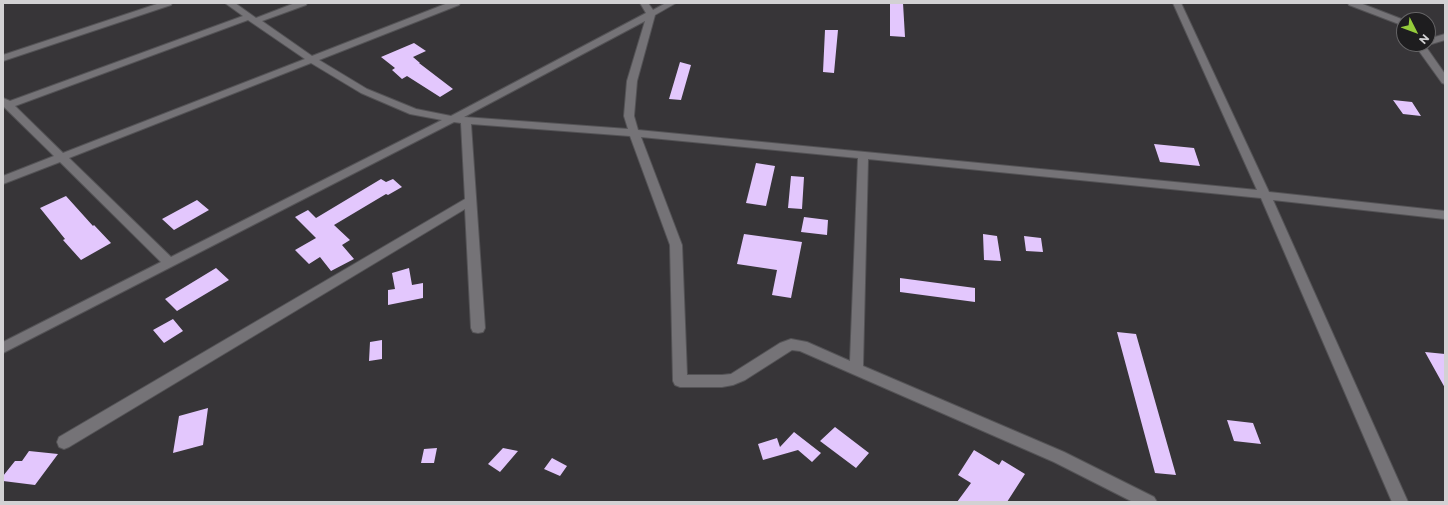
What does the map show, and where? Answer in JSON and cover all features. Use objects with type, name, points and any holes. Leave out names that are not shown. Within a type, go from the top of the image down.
[{"type":"street","points":[[3,58],[168,3]]},
{"type":"street","points":[[229,3],[311,59],[364,91],[414,112],[452,119],[634,133],[1265,195],[1445,215]]},
{"type":"street","points":[[170,263],[6,103],[303,3]]},
{"type":"street","points":[[3,180],[456,3]]},
{"type":"street","points":[[644,3],[651,14],[632,81],[629,116],[676,245],[680,381],[722,381],[732,379],[740,376],[791,344],[802,346],[1052,454],[1149,502]]},
{"type":"street","points":[[7,345],[452,119],[672,3]]},
{"type":"street","points":[[1177,3],[1265,195],[1400,502]]},
{"type":"street","points":[[1352,3],[1396,20]]},
{"type":"street","points":[[1425,52],[1445,81]]},
{"type":"street","points":[[466,120],[478,328]]},
{"type":"street","points":[[856,370],[863,156]]},
{"type":"street","points":[[64,442],[471,201]]},
{"type":"building","points":[[890,3],[903,3],[905,37],[890,36]]},
{"type":"building","points":[[825,30],[838,30],[834,73],[823,72]]},
{"type":"building","points":[[414,43],[426,51],[413,57],[453,89],[440,97],[407,76],[402,79],[392,70],[395,68],[381,57]]},
{"type":"building","points":[[680,62],[691,65],[681,100],[669,99]]},
{"type":"building","points":[[1393,100],[1412,102],[1421,116],[1403,114]]},
{"type":"building","points":[[1154,144],[1194,148],[1200,166],[1160,162]]},
{"type":"building","points":[[756,163],[775,166],[766,206],[746,203]]},
{"type":"building","points":[[791,176],[804,177],[802,209],[788,208]]},
{"type":"building","points":[[381,179],[386,182],[393,179],[402,187],[388,195],[386,194],[334,225],[350,240],[342,245],[354,259],[331,271],[320,257],[309,264],[295,250],[316,238],[295,217],[308,210],[316,218]]},
{"type":"building","points":[[66,196],[93,226],[94,225],[111,243],[81,260],[63,240],[65,239],[40,208]]},
{"type":"building","points":[[197,200],[209,210],[174,230],[162,219]]},
{"type":"building","points":[[804,217],[828,220],[827,235],[801,232]]},
{"type":"building","points":[[744,234],[802,242],[791,298],[772,295],[777,270],[737,264]]},
{"type":"building","points":[[983,234],[997,236],[1001,261],[984,260]]},
{"type":"building","points":[[1024,236],[1041,238],[1043,252],[1026,251]]},
{"type":"building","points":[[216,268],[229,280],[177,311],[165,299]]},
{"type":"building","points":[[409,268],[412,285],[423,283],[423,298],[388,305],[388,290],[395,289],[392,273]]},
{"type":"building","points":[[900,278],[975,288],[975,302],[900,292]]},
{"type":"building","points":[[173,319],[183,331],[164,343],[153,330]]},
{"type":"building","points":[[1117,332],[1136,334],[1176,475],[1155,473]]},
{"type":"building","points":[[382,340],[382,359],[369,361],[370,342]]},
{"type":"building","points":[[1425,352],[1445,354],[1445,388]]},
{"type":"building","points":[[208,408],[203,445],[173,453],[179,416]]},
{"type":"building","points":[[1227,420],[1253,423],[1261,444],[1234,441]]},
{"type":"building","points":[[835,427],[869,453],[856,468],[820,441]]},
{"type":"building","points":[[794,432],[821,453],[812,462],[798,450],[763,460],[758,444],[777,438],[780,447]]},
{"type":"building","points":[[437,448],[434,463],[421,463],[424,449]]},
{"type":"building","points":[[503,448],[518,451],[500,472],[488,464]]},
{"type":"building","points":[[974,450],[999,465],[1002,460],[1025,474],[1007,502],[957,502],[971,483],[958,475]]},
{"type":"building","points":[[29,451],[58,454],[35,485],[3,481],[3,476],[15,461],[22,461]]},
{"type":"building","points":[[552,458],[567,466],[560,476],[544,469]]}]
